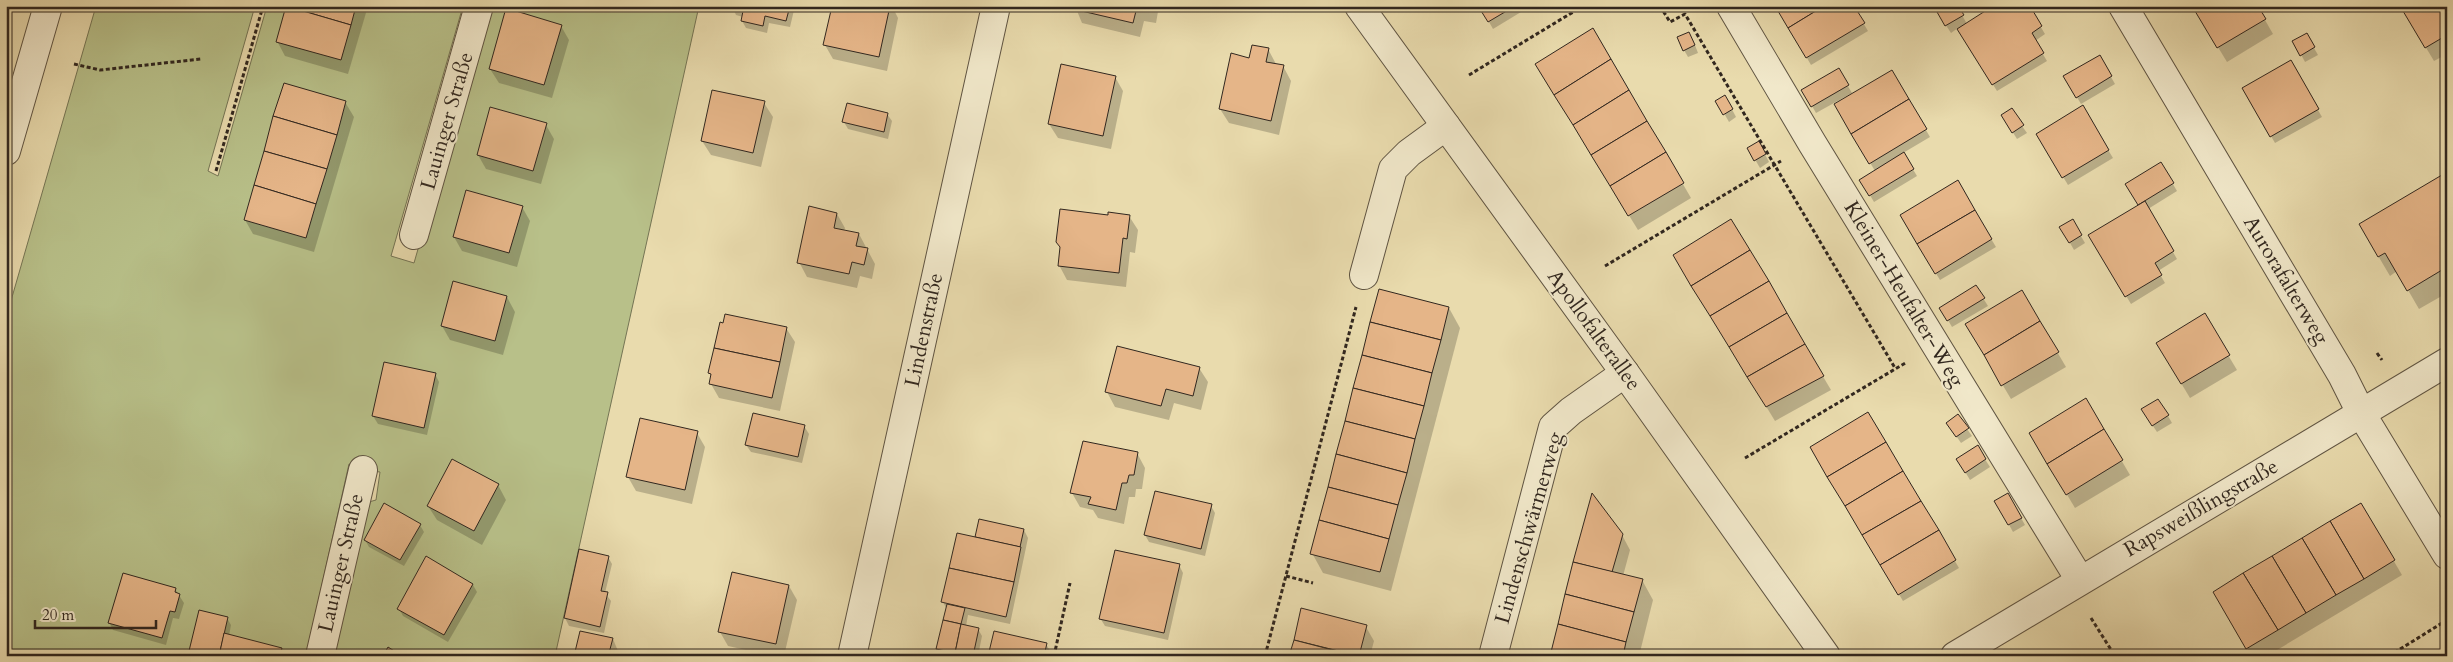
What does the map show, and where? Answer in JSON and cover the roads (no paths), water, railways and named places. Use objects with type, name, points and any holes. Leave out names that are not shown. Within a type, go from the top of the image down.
[{"type":"street","points":[[6,151],[48,6]]},
{"type":"street","name":"Lauinger Straße","points":[[414,235],[479,6]]},
{"type":"street","name":"Lindenstraße","points":[[855,655],[996,6]]},
{"type":"street","name":"Apollofalterallee","points":[[1359,6],[1625,373],[1826,656]]},
{"type":"street","name":"Kleiner-Heufalter-Weg","points":[[1732,6],[1812,143],[2080,580]]},
{"type":"street","name":"Aurorafalterweg","points":[[2122,6],[2342,375],[2361,413],[2447,555]]},
{"type":"street","points":[[1361,287],[1393,169],[1409,153],[1446,126]]},
{"type":"street","name":"Rapsweißlingstraße","points":[[1955,656],[2447,362]]},
{"type":"street","name":"Lindenschwärmerweg","points":[[1493,656],[1553,427],[1570,411],[1625,373]]},
{"type":"street","name":"Lauinger Straße","points":[[320,656],[363,470]]}]
